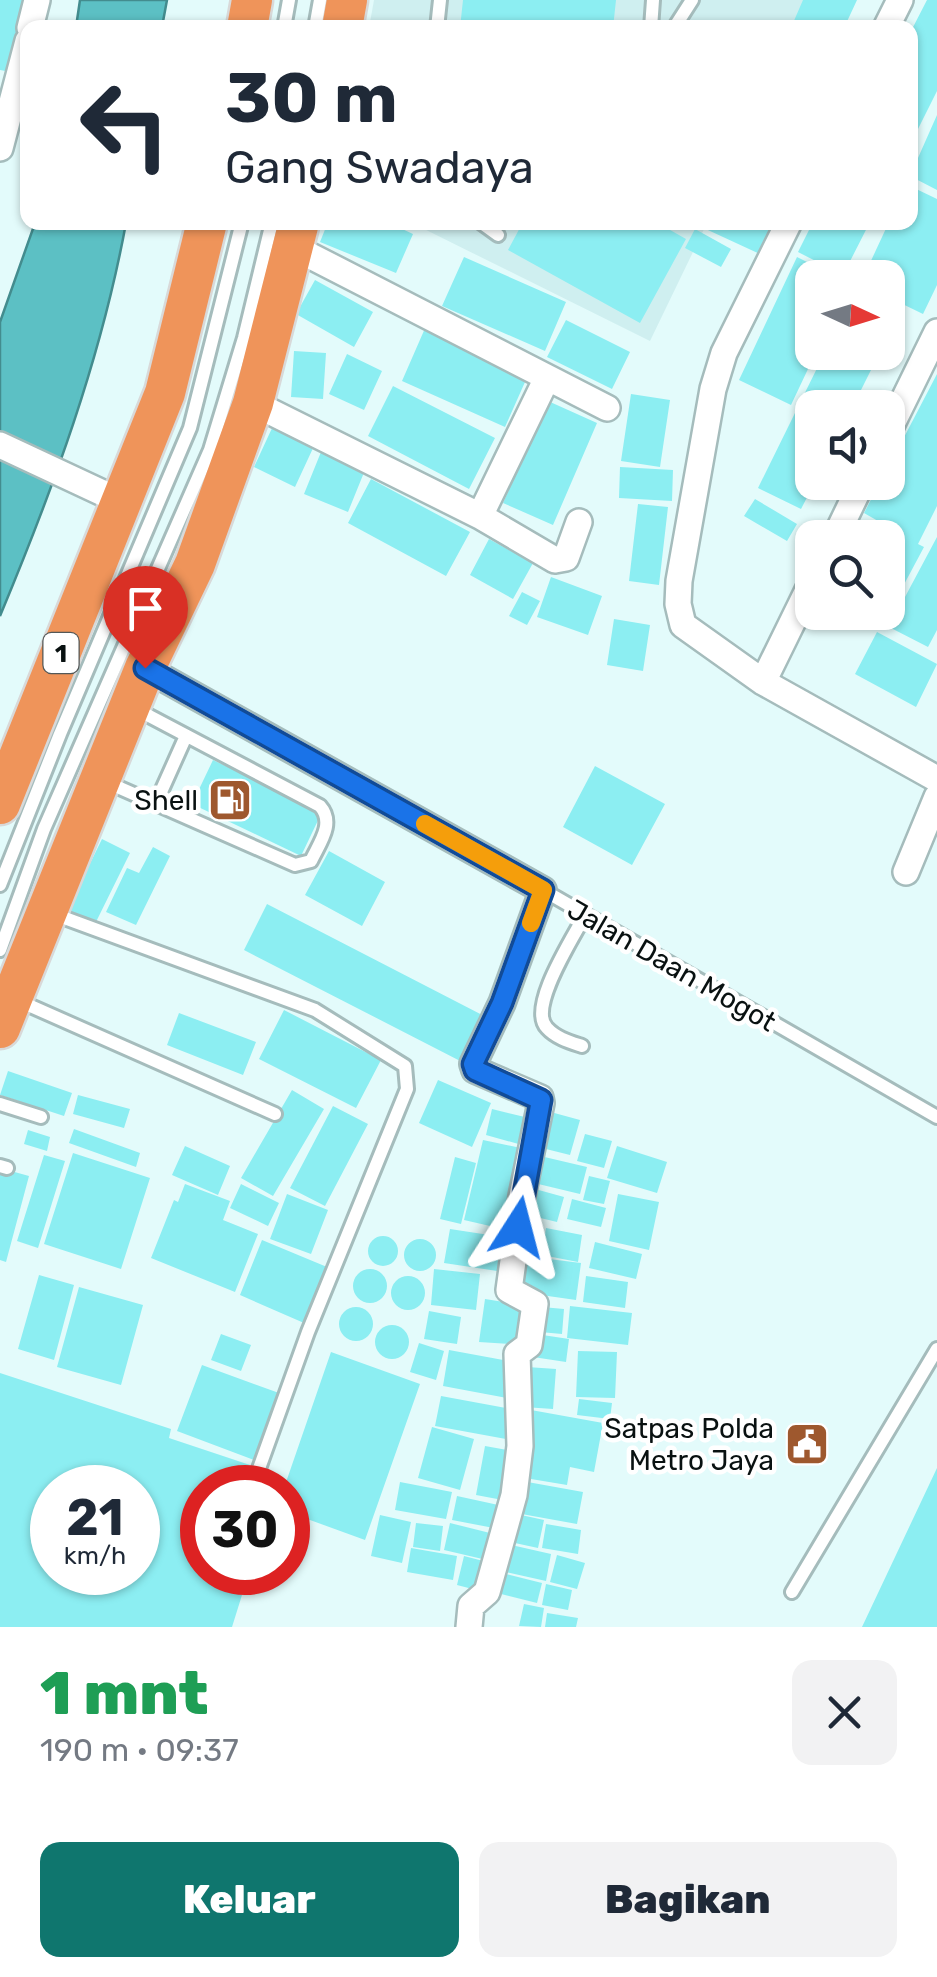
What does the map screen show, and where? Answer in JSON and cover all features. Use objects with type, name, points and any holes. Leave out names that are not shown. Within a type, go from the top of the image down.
[{"type":"highway","name":"1","points":[[0,804],[108,495],[165,394],[204,230]]},
{"type":"highway","points":[[6,1013],[145,668],[195,564],[253,404],[288,231]]},
{"type":"street","points":[[0,148],[20,72]]},
{"type":"street","points":[[785,230],[724,353],[713,389],[678,592],[682,625],[763,682],[937,779]]},
{"type":"street","points":[[288,231],[606,408]]},
{"type":"street","points":[[905,397],[937,332]]},
{"type":"street","points":[[480,516],[547,378]]},
{"type":"street","points":[[253,404],[480,516],[559,562],[566,558],[579,522]]},
{"type":"street","points":[[0,444],[108,495]]},
{"type":"street","points":[[763,682],[795,617]]},
{"type":"street","name":"Jalan Daan Mogot","points":[[145,668],[543,890]]},
{"type":"street","points":[[906,872],[937,797]]},
{"type":"street","points":[[469,1627],[471,1606],[487,1592],[514,1495],[520,1446],[517,1354],[530,1344],[535,1304],[509,1290],[522,1196],[541,1103],[540,1098],[475,1070],[473,1064],[502,1003],[543,890]]},
{"type":"lane","points":[[0,885],[190,428],[240,230]]},
{"type":"lane","points":[[491,230],[498,235]]},
{"type":"lane","points":[[0,950],[44,829],[210,450],[244,338],[288,231]]},
{"type":"lane","points":[[99,779],[295,864],[312,861],[328,822],[328,814],[320,806],[130,706]]},
{"type":"lane","points":[[156,803],[186,736]]},
{"type":"lane","name":"Jalan Daan Mogot","points":[[543,890],[937,1117]]},
{"type":"lane","points":[[46,912],[316,1010],[405,1066],[407,1089],[308,1332],[260,1465]]},
{"type":"lane","points":[[582,1046],[545,1027],[540,1012],[544,996],[585,915]]},
{"type":"lane","points":[[6,1013],[276,1114]]},
{"type":"lane","points":[[0,1104],[41,1117]]},
{"type":"lane","points":[[792,1592],[937,1350]]},
{"type":"shaded area","points":[[374,0],[815,0],[805,20],[370,20]]},
{"type":"shaded area","points":[[426,230],[704,230],[650,341]]},
{"type":"water","points":[[80,0],[167,0],[163,20],[77,20]]},
{"type":"water","points":[[33,230],[125,230],[74,423],[0,616],[0,322]]},
{"type":"building","points":[[0,0],[29,0],[26,20],[20,20],[17,73],[0,70]]},
{"type":"building","points":[[463,0],[616,0],[614,20],[461,20]]},
{"type":"building","points":[[803,0],[857,0],[848,20],[794,20]]},
{"type":"building","points":[[927,0],[937,0],[937,91],[918,129],[918,20]]},
{"type":"building","points":[[937,115],[937,190],[918,180],[918,158]]},
{"type":"building","points":[[918,190],[937,199],[937,285],[923,314],[905,305],[905,260],[871,260],[885,230],[918,230]]},
{"type":"building","points":[[325,230],[404,230],[413,234],[396,273],[320,242]]},
{"type":"building","points":[[519,230],[670,230],[686,239],[640,323],[508,250]]},
{"type":"building","points":[[697,230],[731,249],[721,267],[685,248]]},
{"type":"building","points":[[708,230],[774,230],[762,255]]},
{"type":"building","points":[[809,230],[866,230],[851,260],[814,260],[798,252]]},
{"type":"building","points":[[464,257],[566,302],[545,351],[442,306]]},
{"type":"building","points":[[795,261],[795,370],[808,370],[791,405],[739,380]]},
{"type":"building","points":[[315,280],[373,312],[354,347],[296,314]]},
{"type":"building","points":[[566,320],[630,352],[612,389],[547,357]]},
{"type":"building","points":[[426,326],[529,373],[505,427],[402,381]]},
{"type":"building","points":[[294,351],[326,353],[323,399],[291,397]]},
{"type":"building","points":[[347,354],[382,371],[364,410],[329,394]]},
{"type":"building","points":[[816,370],[871,370],[861,390],[806,390]]},
{"type":"building","points":[[937,374],[937,506],[918,544],[924,547],[905,583],[905,520],[876,520],[864,513],[871,500],[905,500],[905,435]]},
{"type":"building","points":[[393,386],[495,438],[469,489],[368,436]]},
{"type":"building","points":[[631,394],[670,400],[660,467],[621,461]]},
{"type":"building","points":[[548,401],[597,423],[553,525],[503,503]]},
{"type":"building","points":[[795,413],[795,500],[806,500],[801,509],[758,488]]},
{"type":"building","points":[[273,426],[314,446],[295,487],[254,467]]},
{"type":"building","points":[[321,452],[365,470],[348,512],[304,494]]},
{"type":"building","points":[[620,467],[673,470],[672,501],[619,498]]},
{"type":"building","points":[[371,479],[470,532],[446,576],[348,523]]},
{"type":"building","points":[[755,499],[795,523],[795,527],[787,541],[744,516]]},
{"type":"building","points":[[638,504],[668,507],[659,585],[629,581]]},
{"type":"building","points":[[937,537],[937,630],[928,647],[895,630],[905,630],[905,597]]},
{"type":"building","points":[[489,539],[533,563],[513,599],[470,575]]},
{"type":"building","points":[[551,577],[602,596],[588,635],[537,617]]},
{"type":"building","points":[[522,592],[540,601],[527,625],[509,616]]},
{"type":"building","points":[[614,619],[650,625],[643,671],[607,665]]},
{"type":"building","points":[[877,632],[937,664],[916,707],[855,674]]},
{"type":"building","points":[[213,760],[322,812],[301,856],[192,804]]},
{"type":"building","points":[[595,766],[665,804],[632,865],[563,827]]},
{"type":"building","points":[[102,839],[130,853],[94,926],[66,912]]},
{"type":"building","points":[[153,847],[170,856],[136,925],[106,912],[127,868],[139,873]]},
{"type":"building","points":[[329,851],[385,882],[362,926],[305,895]]},
{"type":"building","points":[[267,904],[490,1019],[468,1065],[244,950]]},
{"type":"building","points":[[284,1010],[381,1060],[356,1108],[259,1059]]},
{"type":"building","points":[[179,1013],[256,1042],[243,1075],[167,1045]]},
{"type":"building","points":[[8,1071],[72,1093],[64,1116],[0,1095]]},
{"type":"building","points":[[438,1080],[491,1103],[472,1147],[419,1123]]},
{"type":"building","points":[[292,1090],[324,1109],[273,1196],[241,1178]]},
{"type":"building","points":[[78,1095],[130,1109],[124,1128],[73,1114]]},
{"type":"building","points":[[333,1106],[368,1124],[325,1206],[290,1188]]},
{"type":"building","points":[[492,1109],[529,1118],[522,1145],[486,1135]]},
{"type":"building","points":[[547,1111],[580,1120],[570,1155],[538,1147]]},
{"type":"building","points":[[74,1129],[140,1153],[136,1167],[69,1143]]},
{"type":"building","points":[[28,1130],[50,1137],[47,1151],[24,1144]]},
{"type":"building","points":[[585,1134],[612,1141],[604,1168],[577,1161]]},
{"type":"building","points":[[483,1140],[521,1148],[503,1229],[464,1220]]},
{"type":"building","points":[[185,1146],[230,1166],[218,1195],[172,1175]]},
{"type":"building","points":[[617,1146],[667,1162],[657,1193],[607,1178]]},
{"type":"building","points":[[73,1153],[150,1178],[121,1269],[44,1244]]},
{"type":"building","points":[[44,1155],[65,1161],[38,1248],[17,1241]]},
{"type":"building","points":[[536,1155],[587,1167],[580,1194],[530,1182]]},
{"type":"building","points":[[455,1157],[476,1163],[461,1224],[440,1219]]},
{"type":"building","points":[[0,1168],[29,1176],[6,1262],[0,1260]]},
{"type":"building","points":[[589,1176],[610,1181],[604,1204],[583,1200]]},
{"type":"building","points":[[185,1184],[230,1201],[223,1220],[258,1234],[235,1292],[151,1258],[174,1200],[178,1202]]},
{"type":"building","points":[[241,1184],[279,1203],[268,1226],[230,1208]]},
{"type":"building","points":[[535,1189],[564,1197],[557,1222],[528,1215]]},
{"type":"building","points":[[287,1194],[328,1210],[311,1254],[270,1239]]},
{"type":"building","points":[[618,1194],[659,1202],[649,1250],[609,1241]]},
{"type":"building","points":[[572,1199],[606,1208],[601,1227],[567,1219]]},
{"type":"building","points":[[546,1228],[582,1235],[578,1262],[542,1255]]},
{"type":"building","points":[[450,1229],[509,1238],[504,1272],[444,1263]]},
{"type":"building","points":[[383,1236],[394,1240],[398,1251],[394,1262],[383,1266],[372,1262],[368,1251],[372,1240]]},
{"type":"building","points":[[420,1239],[431,1244],[436,1255],[431,1266],[420,1271],[409,1266],[404,1255],[409,1244]]},
{"type":"building","points":[[262,1240],[327,1267],[304,1323],[240,1295]]},
{"type":"building","points":[[595,1242],[642,1254],[636,1279],[589,1268]]},
{"type":"building","points":[[517,1255],[581,1263],[576,1300],[513,1291]]},
{"type":"building","points":[[370,1269],[382,1274],[387,1286],[382,1298],[370,1303],[358,1298],[353,1286],[358,1274]]},
{"type":"building","points":[[434,1269],[480,1274],[476,1310],[431,1305]]},
{"type":"building","points":[[39,1275],[74,1285],[54,1360],[18,1349]]},
{"type":"building","points":[[408,1276],[420,1281],[425,1293],[420,1305],[408,1310],[396,1305],[391,1293],[396,1281]]},
{"type":"building","points":[[586,1276],[628,1282],[625,1308],[583,1302]]},
{"type":"building","points":[[79,1287],[143,1305],[121,1385],[57,1367]]},
{"type":"building","points":[[485,1299],[530,1306],[523,1345],[479,1342]]},
{"type":"building","points":[[570,1306],[632,1313],[628,1345],[567,1338]]},
{"type":"building","points":[[356,1307],[368,1312],[373,1324],[368,1336],[356,1341],[344,1336],[339,1324],[344,1312]]},
{"type":"building","points":[[542,1307],[564,1309],[562,1334],[540,1332]]},
{"type":"building","points":[[429,1311],[461,1317],[457,1344],[424,1339]]},
{"type":"building","points":[[392,1325],[404,1330],[409,1342],[404,1354],[392,1359],[380,1354],[375,1342],[380,1330]]},
{"type":"building","points":[[221,1334],[251,1345],[241,1371],[211,1360]]},
{"type":"building","points":[[536,1334],[569,1339],[566,1362],[533,1357]]},
{"type":"building","points":[[419,1343],[444,1351],[436,1380],[410,1372]]},
{"type":"building","points":[[449,1350],[514,1362],[507,1398],[443,1386]]},
{"type":"building","points":[[578,1351],[617,1352],[615,1398],[576,1397]]},
{"type":"building","points":[[331,1352],[420,1384],[365,1540],[310,1520],[310,1465],[292,1465]]},
{"type":"building","points":[[202,1365],[279,1393],[254,1460],[177,1431]]},
{"type":"building","points":[[527,1367],[556,1369],[553,1409],[524,1407]]},
{"type":"building","points":[[0,1373],[171,1429],[169,1438],[250,1465],[180,1465],[180,1595],[242,1595],[232,1627],[0,1627]]},
{"type":"building","points":[[441,1396],[517,1410],[512,1440],[435,1426]]},
{"type":"building","points":[[579,1399],[612,1403],[610,1419],[577,1415]]},
{"type":"building","points":[[531,1410],[603,1423],[594,1472],[570,1467],[567,1485],[519,1477]]},
{"type":"building","points":[[432,1427],[474,1439],[460,1490],[418,1478]]},
{"type":"building","points":[[485,1446],[518,1452],[508,1501],[476,1495]]},
{"type":"building","points":[[937,1468],[937,1627],[862,1627]]},
{"type":"building","points":[[522,1481],[583,1492],[577,1524],[516,1513]]},
{"type":"building","points":[[400,1482],[452,1492],[446,1519],[395,1510]]},
{"type":"building","points":[[457,1496],[503,1506],[499,1529],[452,1520]]},
{"type":"building","points":[[512,1513],[544,1520],[538,1548],[506,1541]]},
{"type":"building","points":[[380,1515],[411,1522],[402,1563],[371,1556]]},
{"type":"building","points":[[416,1523],[443,1526],[440,1551],[413,1547]]},
{"type":"building","points":[[450,1523],[498,1535],[491,1561],[444,1550]]},
{"type":"building","points":[[546,1524],[581,1530],[578,1554],[542,1548]]},
{"type":"building","points":[[503,1543],[551,1554],[546,1581],[497,1570]]},
{"type":"building","points":[[411,1548],[457,1556],[453,1580],[407,1572]]},
{"type":"building","points":[[557,1555],[585,1563],[577,1589],[550,1582]]},
{"type":"building","points":[[464,1556],[491,1563],[484,1592],[457,1585]]},
{"type":"building","points":[[498,1572],[542,1583],[537,1603],[493,1592]]},
{"type":"building","points":[[546,1584],[572,1590],[568,1610],[542,1605]]},
{"type":"building","points":[[524,1604],[544,1608],[541,1627],[519,1626]]},
{"type":"building","points":[[547,1613],[578,1618],[576,1627],[545,1627]]},
{"type":"slow traffic","points":[[425,824],[543,890],[531,923]]},
{"type":"place","name":"Shell","points":[[230,800]]},
{"type":"place","name":"Satpas Polda Metro Jaya","points":[[807,1444]]},
{"type":"route","points":[[145,668],[543,890],[502,1003],[473,1064],[475,1070],[541,1100],[518,1227]]}]
